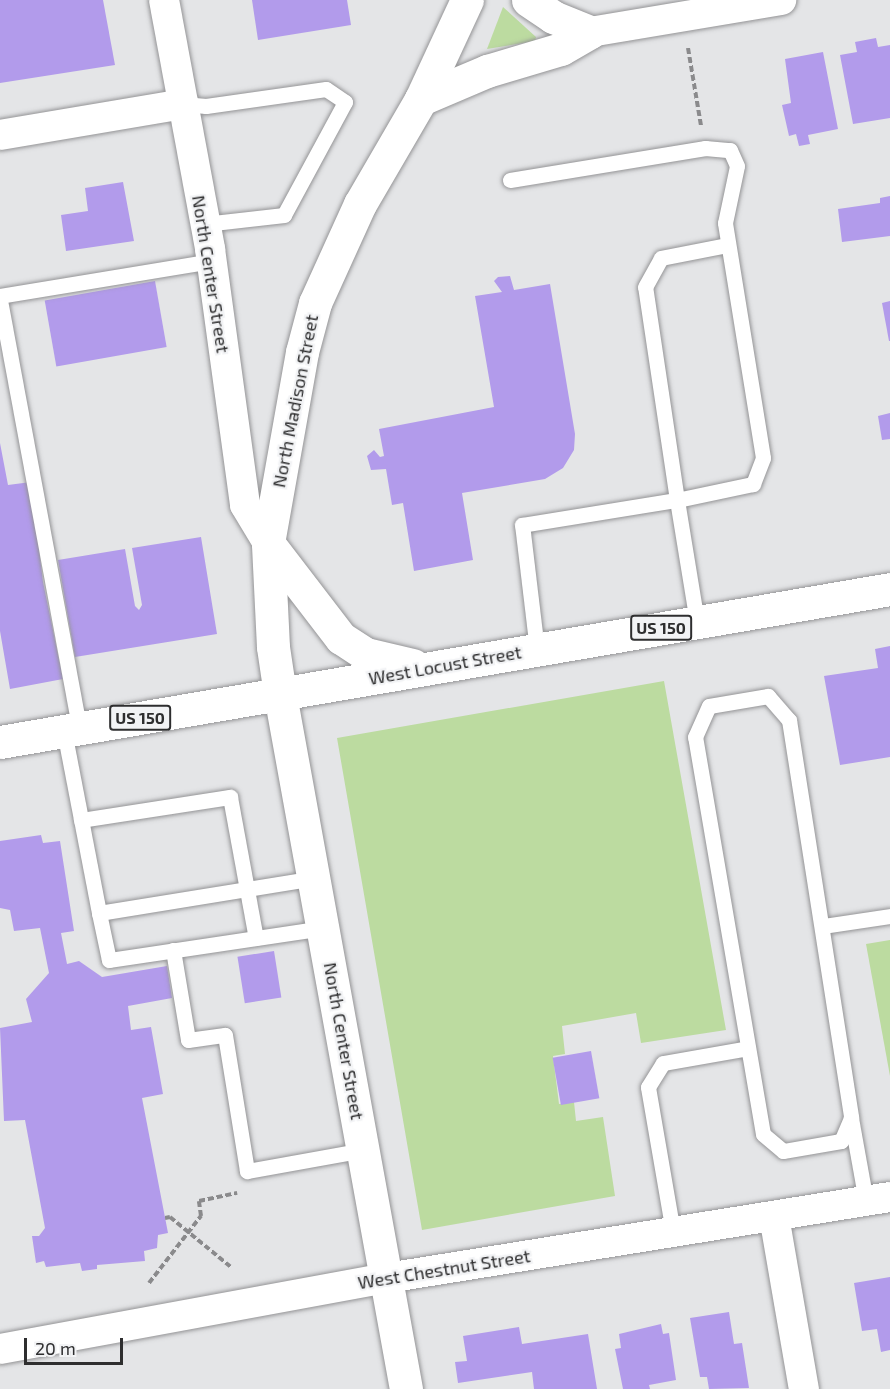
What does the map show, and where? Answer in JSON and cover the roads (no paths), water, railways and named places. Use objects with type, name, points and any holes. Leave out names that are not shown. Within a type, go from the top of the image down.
[{"type":"main road","name":"North Madison Street","points":[[280,694],[273,648],[268,543],[302,352],[315,303],[360,204],[421,99],[467,0]]},
{"type":"main road","points":[[528,0],[553,17],[590,32]]},
{"type":"main road","points":[[421,99],[487,71],[561,49],[590,32]]},
{"type":"main road","points":[[268,543],[341,639],[366,654],[397,663],[432,667]]},
{"type":"main road","name":"West Locust Street","points":[[0,742],[890,589]]},
{"type":"main road","name":"North Center Street","points":[[280,694],[406,1389]]},
{"type":"street","name":"North Center Street","points":[[164,0],[211,261],[245,505],[268,543]]},
{"type":"street","points":[[590,32],[696,7],[781,0]]},
{"type":"street","points":[[0,135],[183,104]]},
{"type":"street","name":"West Chestnut Street","points":[[0,1349],[387,1278],[878,1199]]},
{"type":"street","points":[[774,1216],[804,1389]]},
{"type":"lane","points":[[183,104],[206,106],[326,89],[345,102],[284,215],[205,224]]},
{"type":"lane","points":[[510,180],[705,148],[730,150],[737,166],[725,223],[727,245],[763,458],[753,484],[677,501],[522,525],[537,650]]},
{"type":"lane","points":[[697,622],[645,287],[661,258],[727,245]]},
{"type":"lane","points":[[211,261],[0,298],[72,729],[81,820],[109,960],[323,928]]},
{"type":"lane","points":[[851,1118],[841,1141],[783,1151],[763,1134],[695,737],[709,706],[768,696],[789,720],[823,926],[851,1118],[878,1199]]},
{"type":"lane","points":[[81,820],[230,796],[256,938]]},
{"type":"lane","points":[[99,913],[314,878]]},
{"type":"lane","points":[[823,926],[890,916]]},
{"type":"lane","points":[[173,950],[188,1040],[225,1035],[247,1171],[364,1150]]},
{"type":"lane","points":[[673,1232],[648,1087],[663,1063],[748,1048]]}]
